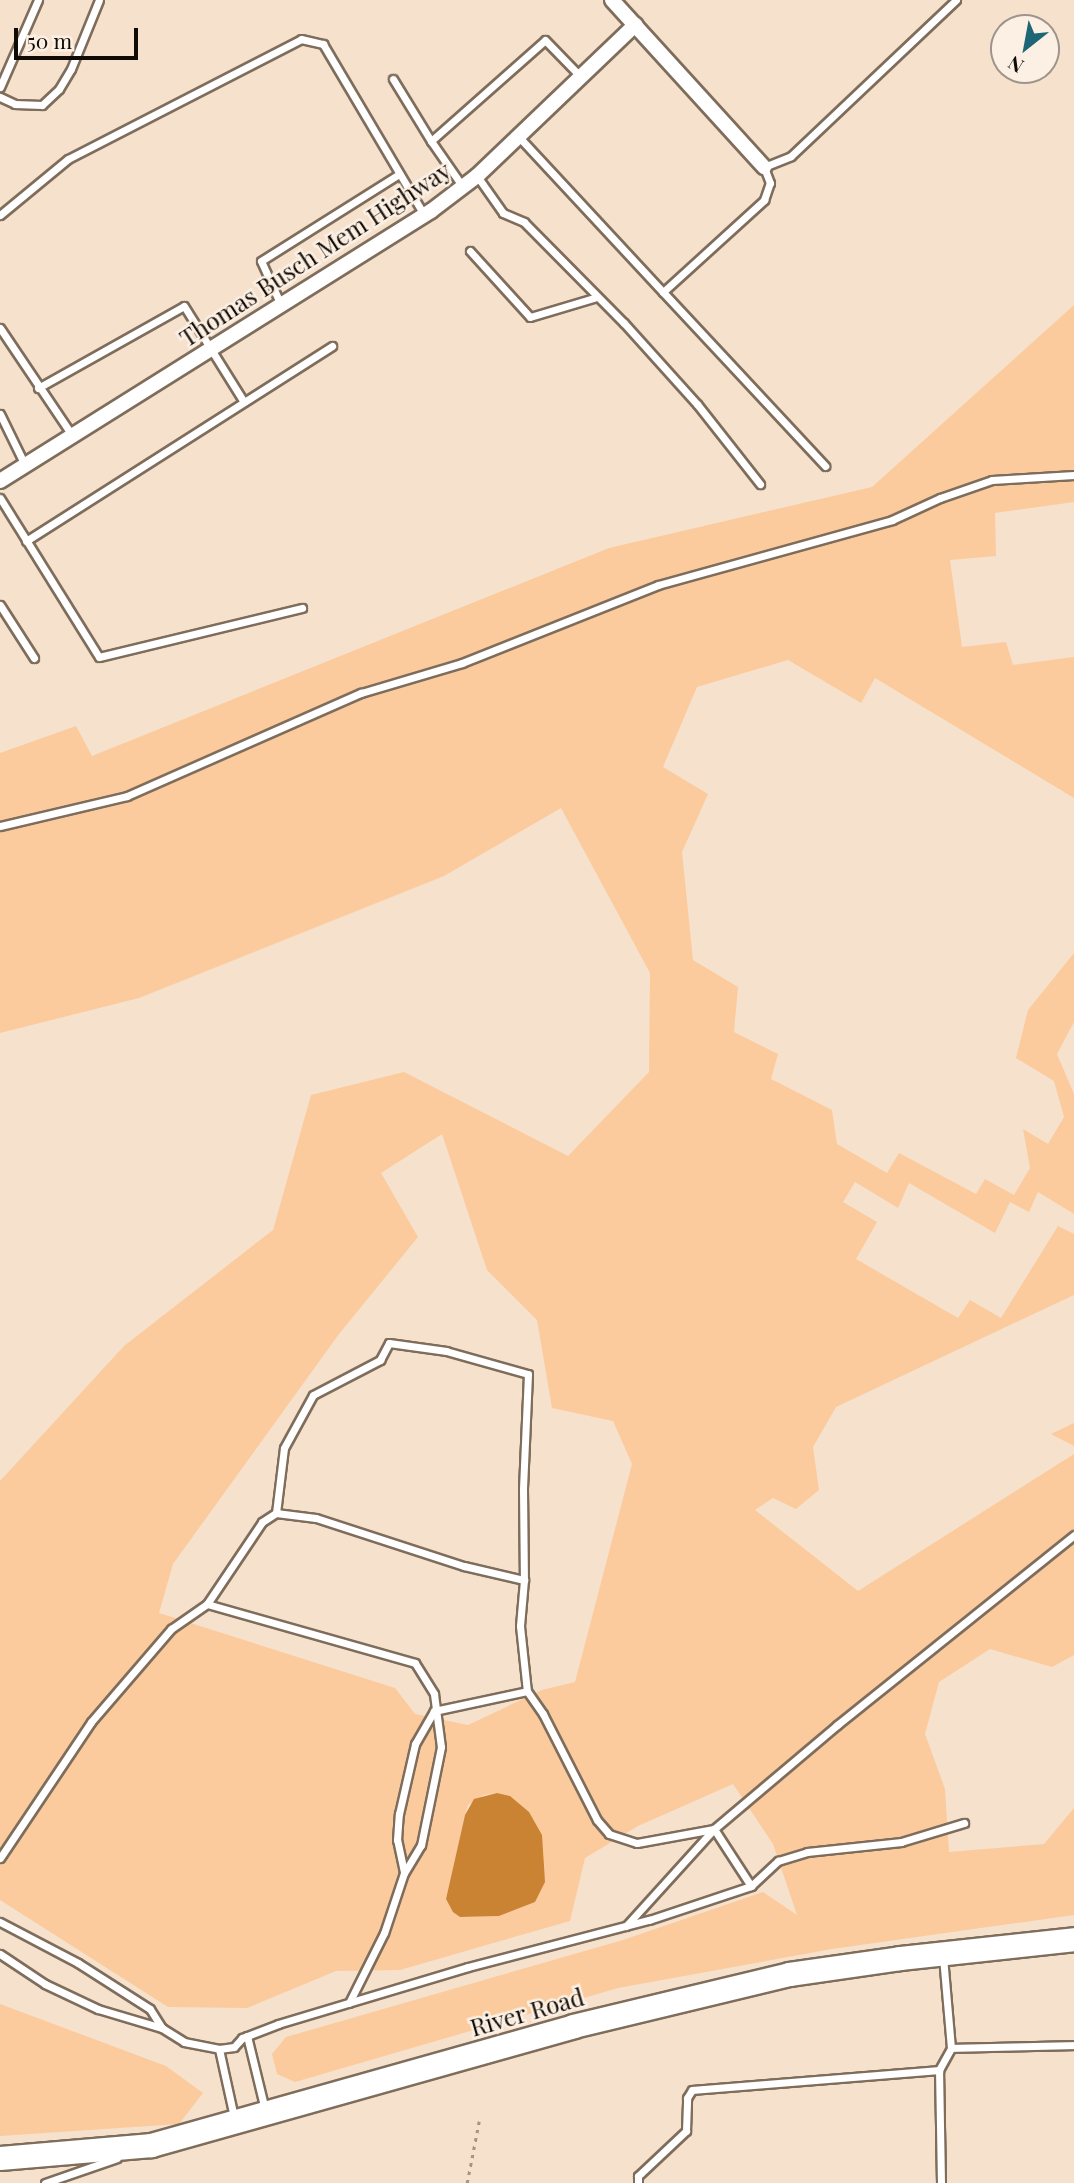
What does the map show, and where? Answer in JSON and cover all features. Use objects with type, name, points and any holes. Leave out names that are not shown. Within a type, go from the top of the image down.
[{"type":"main road","name":"River Road","points":[[0,2158],[151,2145],[573,2026],[789,1974],[943,1952],[1074,1939]]},
{"type":"street","points":[[612,0],[764,166]]},
{"type":"street","name":"Thomas Busch Mem Highway","points":[[0,481],[424,215],[463,187],[635,25]]},
{"type":"lane","points":[[0,87],[38,0]]},
{"type":"lane","points":[[0,97],[15,104],[42,105],[59,89],[71,69],[99,0]]},
{"type":"lane","points":[[663,292],[764,200],[770,183],[764,166],[791,156],[956,0]]},
{"type":"lane","points":[[0,215],[68,159],[301,39],[323,44],[424,215]]},
{"type":"lane","points":[[431,141],[545,40],[581,77]]},
{"type":"lane","points":[[393,79],[463,187]]},
{"type":"lane","points":[[518,136],[825,466]]},
{"type":"lane","points":[[281,305],[261,261],[399,174]]},
{"type":"lane","points":[[477,176],[503,213],[524,222],[697,404],[760,484]]},
{"type":"lane","points":[[470,251],[530,317],[597,297]]},
{"type":"lane","points":[[38,388],[184,306],[244,402]]},
{"type":"lane","points":[[0,328],[72,436]]},
{"type":"lane","points":[[26,541],[332,346]]},
{"type":"lane","points":[[0,416],[25,466]]},
{"type":"lane","points":[[0,826],[127,796],[361,693],[462,663],[658,585],[892,520],[940,498],[992,480],[1074,475]]},
{"type":"lane","points":[[0,498],[99,657],[302,608]]},
{"type":"lane","points":[[0,605],[34,658]]},
{"type":"lane","points":[[276,1513],[284,1448],[313,1395],[380,1360],[389,1343],[446,1351],[528,1374],[523,1489],[524,1580],[520,1626],[527,1690],[543,1714],[597,1820],[609,1834],[637,1843],[714,1829]]},
{"type":"lane","points":[[0,1858],[91,1722],[171,1629],[207,1604],[262,1522],[276,1513],[316,1518],[464,1566],[524,1580]]},
{"type":"lane","points":[[625,1926],[714,1829],[837,1725],[1074,1535]]},
{"type":"lane","points":[[207,1604],[415,1663],[434,1694],[434,1711],[441,1747],[421,1845],[404,1873],[383,1933],[349,2003]]},
{"type":"lane","points":[[404,1873],[397,1840],[399,1814],[415,1744],[434,1711],[527,1690]]},
{"type":"lane","points":[[0,1954],[45,1984],[98,2009],[162,2028],[184,2042],[219,2049],[234,2047],[247,2036],[349,2003],[468,1967],[625,1926],[751,1886],[778,1861],[787,1858],[807,1852],[901,1842],[964,1823]]},
{"type":"lane","points":[[714,1829],[751,1886]]},
{"type":"lane","points":[[0,1922],[78,1963],[150,2009],[162,2028]]},
{"type":"lane","points":[[941,2183],[939,2070],[951,2048],[943,1952]]},
{"type":"lane","points":[[247,2036],[266,2114]]},
{"type":"lane","points":[[951,2048],[1074,2045]]},
{"type":"lane","points":[[219,2049],[235,2122]]},
{"type":"lane","points":[[638,2183],[638,2176],[686,2131],[687,2098],[691,2090],[939,2070]]},
{"type":"lane","points":[[45,2183],[151,2145]]},
{"type":"path","points":[[467,2183],[479,2121]]},
{"type":"shaded area","points":[[1074,305],[1074,502],[995,513],[996,556],[950,560],[962,647],[1006,642],[1013,665],[1074,657],[1074,798],[875,678],[861,703],[788,660],[697,687],[663,767],[708,794],[682,852],[693,960],[738,987],[734,1032],[778,1054],[771,1079],[832,1110],[837,1144],[887,1173],[899,1153],[976,1194],[985,1179],[1014,1195],[1030,1168],[1023,1129],[1048,1144],[1064,1117],[1054,1081],[1016,1058],[1028,1010],[1074,953],[1074,1022],[1057,1054],[1074,1094],[1074,1214],[1038,1192],[1029,1212],[1010,1202],[995,1233],[909,1183],[898,1208],[855,1182],[843,1202],[877,1222],[856,1259],[958,1318],[970,1300],[1001,1318],[1058,1226],[1074,1234],[1074,1295],[836,1407],[813,1447],[819,1490],[796,1509],[773,1498],[755,1510],[858,1591],[1074,1454],[1074,1655],[1052,1667],[990,1649],[939,1682],[925,1734],[945,1789],[949,1852],[1044,1844],[1074,1808],[1074,1915],[832,1949],[618,1988],[295,2082],[277,2074],[272,2054],[286,2037],[623,1940],[763,1892],[797,1915],[773,1844],[733,1784],[638,1826],[585,1858],[570,1921],[400,1970],[336,1971],[247,2008],[168,2007],[0,1900],[0,1481],[124,1346],[273,1230],[311,1095],[404,1072],[568,1156],[649,1072],[650,973],[561,808],[444,876],[139,998],[0,1033],[0,753],[76,726],[92,756],[609,548],[872,487]],"holes":[[[442,1134],[487,1270],[537,1320],[552,1408],[613,1421],[632,1464],[575,1682],[542,1690],[468,1725],[415,1714],[395,1688],[159,1613],[173,1564],[339,1334],[418,1237],[381,1173]],[[497,1793],[510,1796],[535,1902],[499,1916],[460,1917],[446,1899],[465,1815],[468,1805],[484,1795]]]},
{"type":"shaded area","points":[[1074,1423],[1074,1446],[1051,1434]]},
{"type":"shaded area","points":[[497,1793],[510,1796],[529,1812],[542,1835],[545,1882],[535,1902],[499,1916],[460,1917],[453,1912],[446,1899],[465,1815],[474,1799]]},
{"type":"shaded area","points":[[0,2004],[166,2066],[203,2093],[179,2124],[0,2136]]}]
